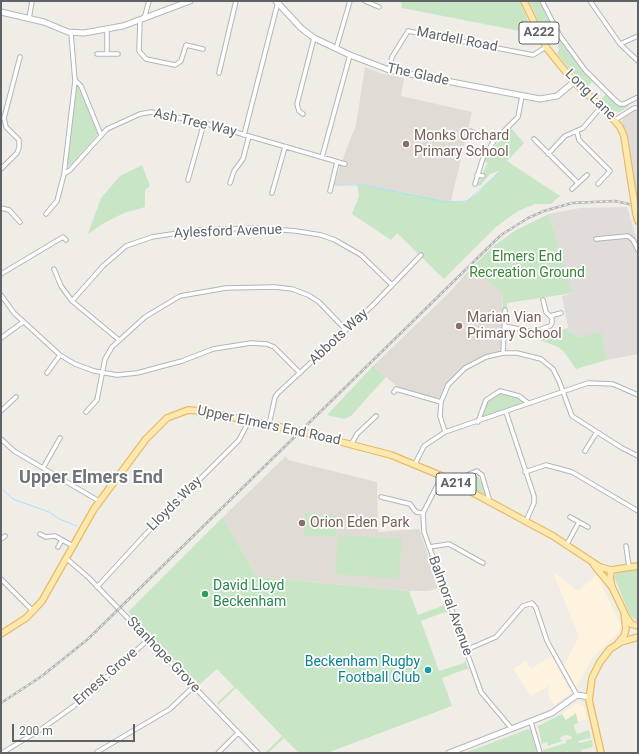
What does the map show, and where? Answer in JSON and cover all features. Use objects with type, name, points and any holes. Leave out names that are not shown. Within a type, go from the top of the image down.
[{"type":"main road","name":"Long Lane","points":[[524,1],[546,46],[574,82],[615,120],[624,136],[638,221]]},
{"type":"main road","name":"Upper Elmers End Road","points":[[1,634],[33,611],[46,596],[99,501],[146,439],[160,423],[170,416],[191,410],[269,425],[352,444],[391,455],[415,464],[452,481],[526,521],[567,544],[594,564]]},
{"type":"main road","points":[[594,564],[611,570],[638,566]]},
{"type":"main road","points":[[594,564],[612,587],[631,624],[638,626]]},
{"type":"main road","points":[[607,579],[611,570]]},
{"type":"main road","points":[[601,753],[589,697],[591,682],[597,666],[622,638],[625,631],[624,612]]},
{"type":"main road","points":[[614,646],[638,636]]},
{"type":"street","points":[[29,19],[32,1]]},
{"type":"street","points":[[149,1],[142,19],[139,49],[144,59],[175,65],[181,61],[186,45],[203,49]]},
{"type":"street","points":[[1,12],[46,22],[71,33],[84,33],[107,30],[190,1]]},
{"type":"street","points":[[219,73],[236,1]]},
{"type":"street","points":[[336,49],[350,1]]},
{"type":"street","points":[[365,1],[379,7]]},
{"type":"street","points":[[542,1],[560,36],[585,70],[616,101],[620,104],[624,104],[638,97]]},
{"type":"street","points":[[590,1],[620,44],[638,61]]},
{"type":"street","points":[[244,135],[277,2]]},
{"type":"street","name":"The Glade","points":[[277,2],[301,28],[314,38],[350,55],[389,70],[540,99],[557,96],[574,82]]},
{"type":"street","points":[[107,30],[107,54]]},
{"type":"street","name":"Mardell Road","points":[[389,70],[391,60],[408,30],[533,55],[546,46]]},
{"type":"street","points":[[46,214],[57,201],[64,174],[75,80],[71,33]]},
{"type":"street","points":[[620,44],[638,36]]},
{"type":"street","points":[[303,114],[297,104],[314,38]]},
{"type":"street","points":[[97,54],[118,54]]},
{"type":"street","points":[[322,157],[350,55]]},
{"type":"street","points":[[1,169],[17,153],[19,148],[18,140],[6,127],[4,118],[20,57]]},
{"type":"street","points":[[75,80],[79,83],[101,135]]},
{"type":"street","points":[[475,184],[483,158],[494,141],[518,117],[522,96]]},
{"type":"street","points":[[548,154],[566,136],[583,128],[601,107]]},
{"type":"street","points":[[615,120],[634,108],[638,108]]},
{"type":"street","name":"Ash Tree Way","points":[[64,174],[70,170],[109,128],[148,112],[204,123],[345,164]]},
{"type":"street","points":[[188,180],[192,158],[204,123]]},
{"type":"street","points":[[470,131],[494,141]]},
{"type":"street","points":[[577,132],[579,140],[610,171],[598,184]]},
{"type":"street","points":[[230,183],[234,171],[243,159],[249,136]]},
{"type":"street","points":[[534,139],[578,183]]},
{"type":"street","points":[[272,193],[285,147]]},
{"type":"street","points":[[330,191],[336,162]]},
{"type":"street","points":[[477,175],[483,176]]},
{"type":"street","points":[[572,190],[587,175]]},
{"type":"street","points":[[1,208],[9,210],[20,222]]},
{"type":"street","name":"Aylesford Avenue","points":[[72,301],[103,266],[126,246],[152,237],[198,230],[256,228],[301,231],[321,235],[335,240],[361,255],[392,285]]},
{"type":"street","points":[[596,238],[628,236],[634,240],[638,250]]},
{"type":"street","points":[[1,274],[64,237],[66,240]]},
{"type":"street","name":"Abbots Way","points":[[269,425],[276,395],[346,330],[421,255]]},
{"type":"street","points":[[54,269],[61,286],[72,301],[119,340]]},
{"type":"street","points":[[86,412],[97,400],[107,354],[119,340],[145,317],[175,298],[198,291],[239,287],[279,288],[308,295],[325,307],[346,330]]},
{"type":"street","points":[[1,295],[9,308],[60,355],[78,366],[102,373],[120,375],[137,373],[220,347],[248,343],[267,344],[277,349],[300,373]]},
{"type":"street","points":[[505,326],[533,332],[550,326],[552,323],[550,316],[546,312],[543,300]]},
{"type":"street","points":[[503,353],[505,310]]},
{"type":"street","points":[[550,316],[561,312]]},
{"type":"street","points":[[1,338],[23,322]]},
{"type":"street","points":[[445,432],[440,416],[441,402],[448,385],[465,368],[486,357],[503,353],[517,353],[541,359],[552,369],[572,416],[638,456]]},
{"type":"street","points":[[48,373],[60,355]]},
{"type":"street","points":[[415,464],[424,446],[445,432],[478,422],[588,383],[598,382],[613,384],[638,394]]},
{"type":"street","points":[[394,392],[396,389],[441,402]]},
{"type":"street","points":[[478,422],[486,400],[500,391],[519,396],[528,403]]},
{"type":"street","points":[[1,411],[16,397]]},
{"type":"street","points":[[506,412],[534,496],[534,503],[526,521]]},
{"type":"street","points":[[352,444],[357,434],[376,416]]},
{"type":"street","name":"Lloyds Way","points":[[97,587],[156,523],[239,440],[249,421]]},
{"type":"street","points":[[585,451],[597,432]]},
{"type":"street","points":[[43,468],[60,438]]},
{"type":"street","points":[[1,439],[14,451],[99,501]]},
{"type":"street","points":[[525,472],[546,465],[572,472],[638,511]]},
{"type":"street","points":[[452,481],[477,471],[482,475],[490,502]]},
{"type":"street","points":[[381,498],[410,504],[416,512],[423,513],[442,476]]},
{"type":"street","name":"Balmoral Avenue","points":[[423,513],[423,527],[429,547],[481,692],[512,729]]},
{"type":"street","points":[[570,517],[588,527]]},
{"type":"street","points":[[567,544],[579,522]]},
{"type":"street","points":[[40,534],[46,537],[55,536],[73,546]]},
{"type":"street","points":[[1,539],[5,536]]},
{"type":"street","points":[[58,547],[62,540]]},
{"type":"street","points":[[429,547],[448,544],[483,563]]},
{"type":"street","points":[[626,546],[629,567]]},
{"type":"street","name":"Stanhope Grove","points":[[66,558],[75,564],[149,639],[258,753]]},
{"type":"street","points":[[1,579],[33,611]]},
{"type":"street","points":[[466,650],[496,637],[523,606],[532,603],[536,608],[547,641],[577,695]]},
{"type":"street","name":"Ernest Grove","points":[[2,753],[43,728],[74,706],[149,639]]},
{"type":"street","points":[[97,752],[170,709],[194,686]]},
{"type":"street","points":[[449,753],[531,722],[557,710],[577,695],[589,697]]},
{"type":"street","points":[[531,722],[540,753]]},
{"type":"street","points":[[218,753],[238,733]]},
{"type":"shaded area","name":"Monks Orchard Primary School","points":[[365,67],[383,74],[404,78],[401,96],[472,112],[451,201],[357,184],[334,186],[341,163],[356,125]]},
{"type":"shaded area","points":[[636,110],[638,111],[638,200],[625,135],[621,123],[623,117]]},
{"type":"shaded area","points":[[627,207],[638,244],[638,354],[607,360],[601,333],[580,337],[569,332],[562,296],[573,293],[549,214],[580,208]]},
{"type":"shaded area","name":"Marian Vian Primary School","points":[[470,269],[502,292],[503,339],[499,351],[485,355],[462,368],[446,385],[440,399],[399,388],[373,366],[447,295]]},
{"type":"shaded area","name":"Orion Eden Park","points":[[286,456],[288,460],[377,482],[378,532],[419,529],[439,588],[428,591],[409,591],[257,577],[223,517]]},
{"type":"shaded area","points":[[553,572],[578,591],[597,575],[603,582],[601,584],[621,625],[617,634],[593,657],[576,687],[564,665],[579,637]]},
{"type":"shaded area","points":[[551,656],[571,692],[554,705],[548,695],[549,686],[531,696],[513,669],[526,661],[531,669]]},
{"type":"shaded area","points":[[577,703],[584,706],[587,719],[568,724],[562,714]]},
{"type":"green space","points":[[401,1],[520,1],[529,23],[525,32],[402,8]]},
{"type":"green space","points":[[529,1],[539,1],[556,34],[554,35],[546,29],[542,29]]},
{"type":"green space","points":[[560,41],[583,72],[593,81],[586,88],[557,54],[559,50],[558,42]]},
{"type":"green space","points":[[76,84],[78,85],[98,134],[69,167],[67,163]]},
{"type":"green space","points":[[606,94],[619,106],[630,105],[620,112],[613,111],[599,101]]},
{"type":"green space","points":[[511,128],[524,143],[507,161],[560,196],[551,204],[535,204],[518,211],[496,227],[444,279],[397,233],[391,240],[352,214],[359,196],[357,184],[451,201],[465,202],[478,193],[499,171],[490,174],[480,186],[477,185],[480,180],[485,179],[486,175],[482,174],[488,163],[484,161],[488,154]]},
{"type":"green space","points":[[142,165],[150,186],[145,190],[145,207],[124,213],[104,223],[88,234],[101,198],[120,176]]},
{"type":"green space","name":"Elmers End Recreation Ground","points":[[549,214],[573,293],[507,303],[507,310],[503,311],[502,292],[470,269],[495,245],[516,230]]},
{"type":"green space","points":[[568,328],[569,332],[580,337],[601,332],[607,360],[576,369],[564,352],[558,347],[535,338],[535,336]]},
{"type":"green space","points":[[373,366],[386,377],[351,416],[344,419],[327,415]]},
{"type":"green space","points":[[500,391],[519,396],[528,403],[478,422],[486,400]]},
{"type":"green space","points":[[475,475],[479,478],[488,496],[457,481]]},
{"type":"green space","points":[[305,513],[337,515],[336,537],[304,535]]},
{"type":"green space","points":[[223,517],[257,577],[409,591],[418,615],[442,606],[444,603],[448,613],[445,612],[421,621],[439,671],[464,663],[465,660],[469,670],[466,669],[442,678],[452,706],[327,753],[299,753],[284,738],[268,753],[265,753],[282,736],[236,688],[218,705],[217,703],[234,687],[217,669],[199,685],[128,612]]},
{"type":"green space","points":[[338,535],[402,539],[399,579],[335,574]]},
{"type":"green space","points":[[638,568],[637,621],[630,615],[614,577],[617,571]]},
{"type":"green space","points":[[576,713],[578,723],[574,724],[574,727],[577,734],[589,730],[591,738],[578,741],[579,743],[592,740],[593,747],[581,750],[582,753],[569,753],[568,751],[565,753],[544,753],[543,750],[566,743],[566,740],[572,739],[571,736],[565,735],[560,738],[562,741],[548,746],[547,742],[542,744],[538,726],[562,714],[566,720]]},
{"type":"green space","points":[[528,729],[531,731],[537,753],[465,753]]},
{"type":"waterway","points":[[337,185],[365,185],[444,202],[467,201],[501,171]]},
{"type":"waterway","points":[[1,488],[13,499],[49,512],[59,519],[77,526]]},
{"type":"railway","points":[[1,703],[42,676],[88,639],[501,235],[528,218],[544,211],[572,203],[615,201],[638,206]]},
{"type":"place","name":"Monks Orchard Primary School","points":[[406,144]]},
{"type":"place","name":"Marian Vian Primary School","points":[[459,326]]},
{"type":"place","name":"Orion Eden Park","points":[[302,523]]},
{"type":"place","name":"David Lloyd Beckenham","points":[[205,594]]},
{"type":"place","name":"Beckenham Rugby Football Club","points":[[428,670]]},
{"type":"district","name":"Upper Elmers End","points":[[91,478]]}]
